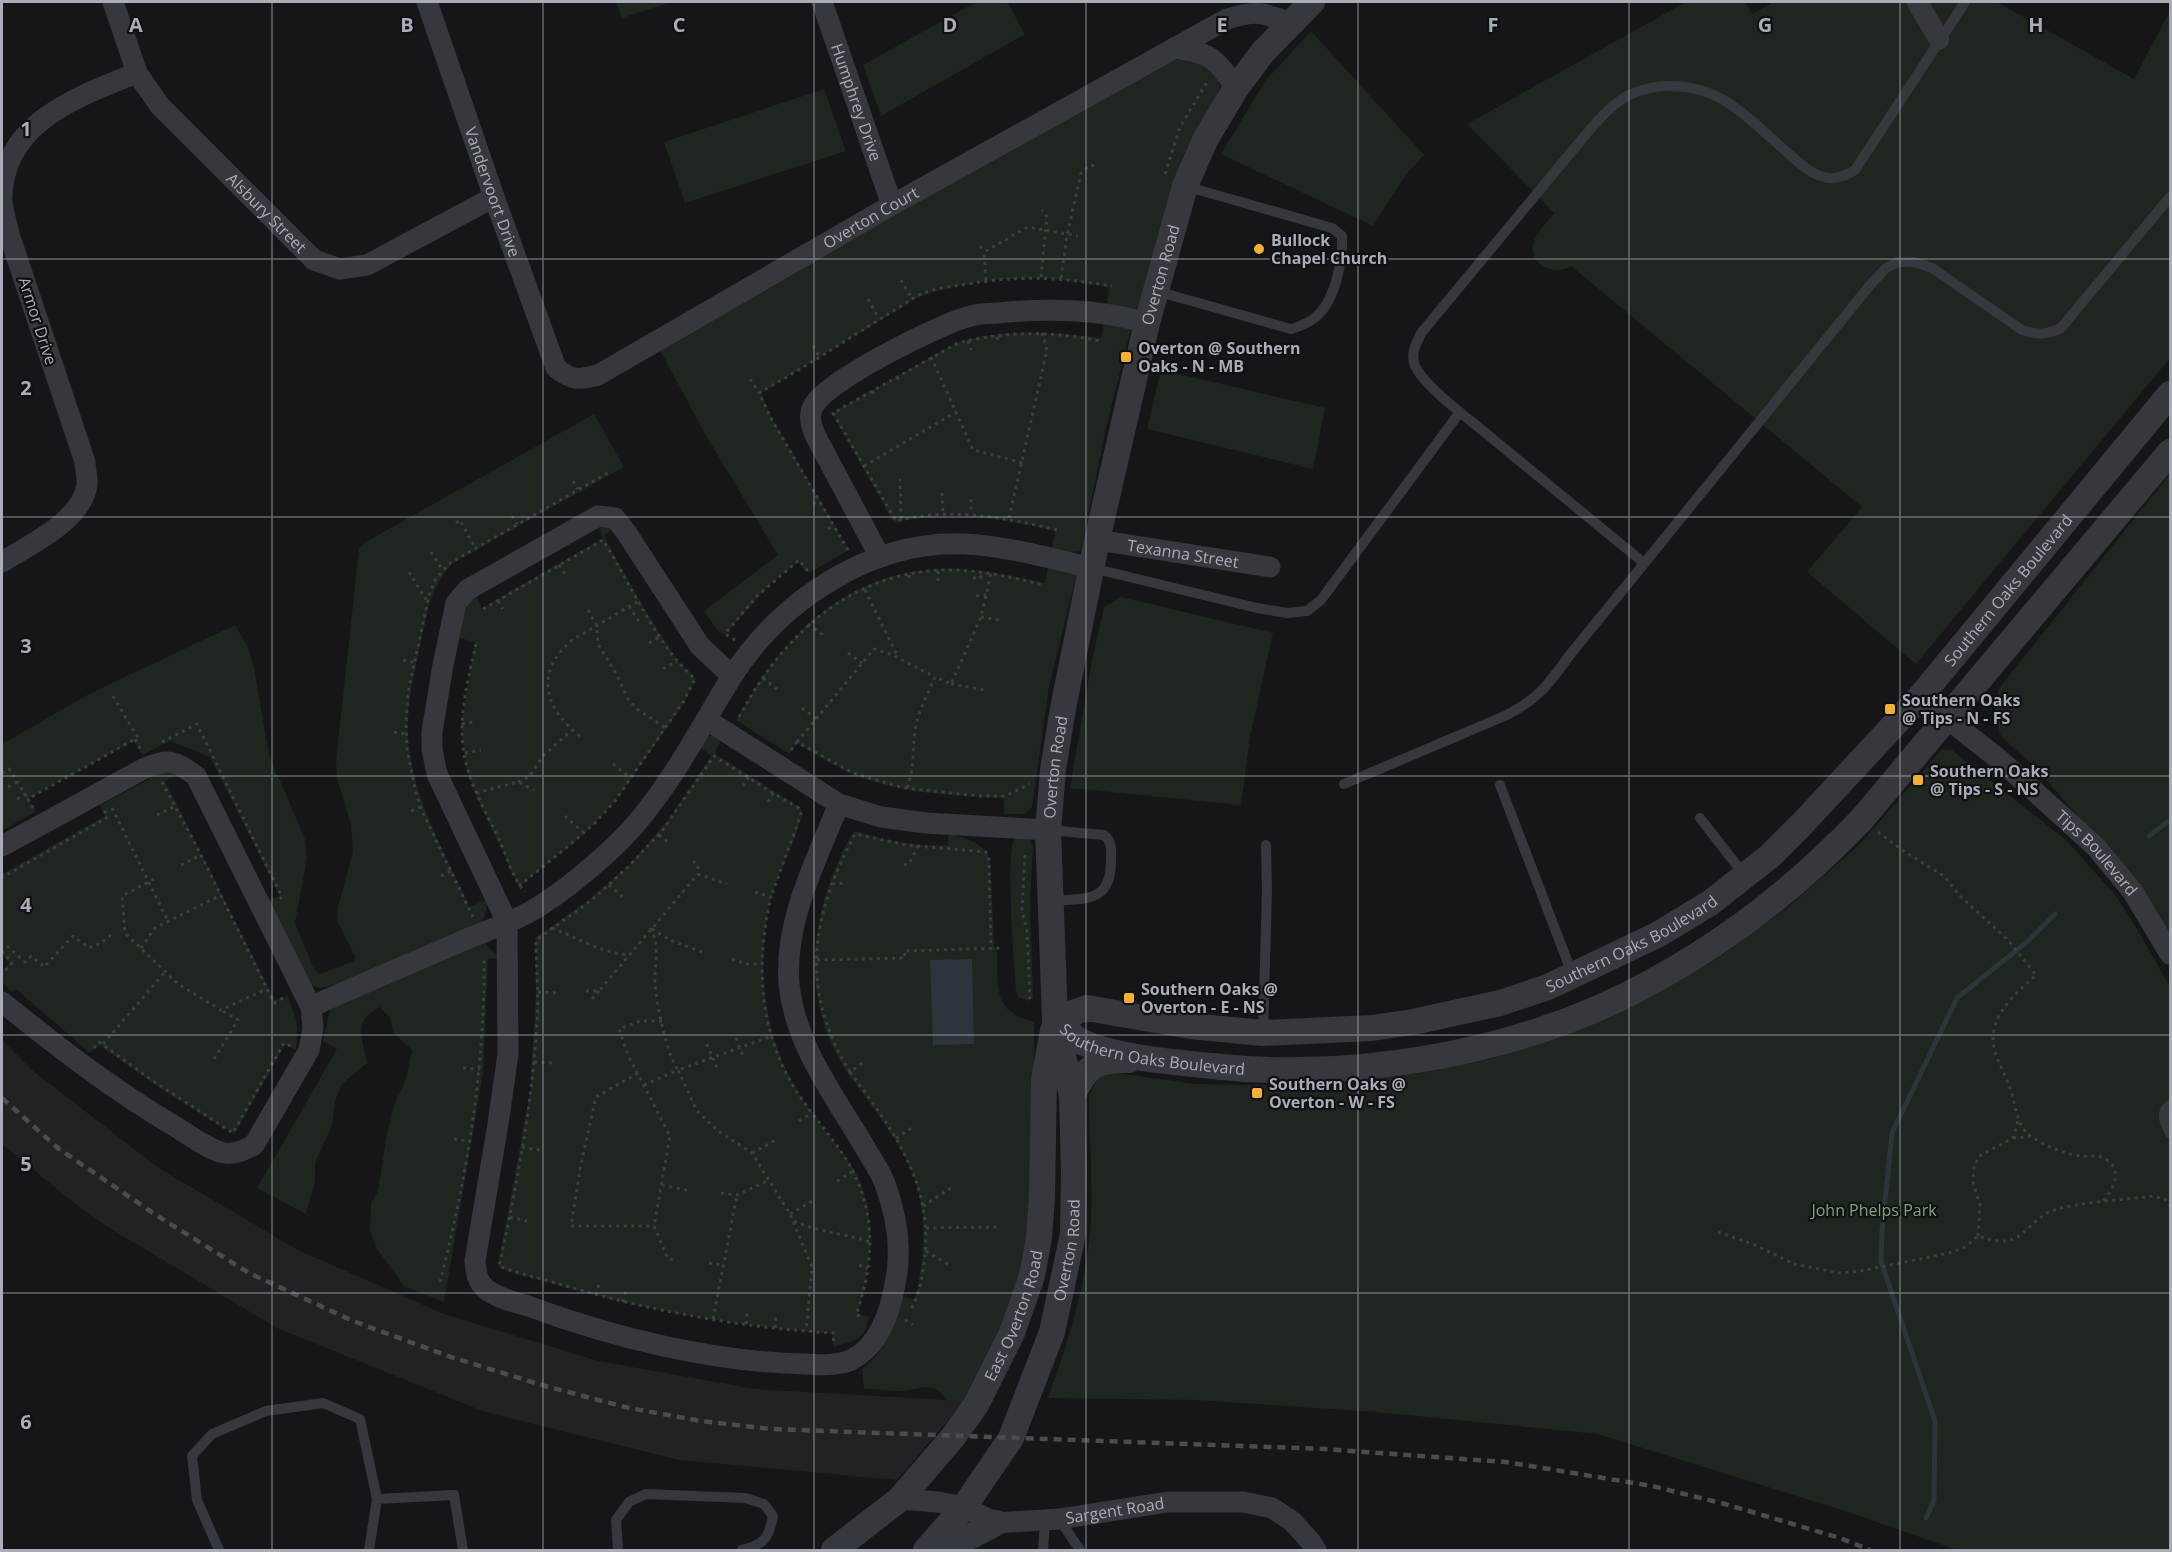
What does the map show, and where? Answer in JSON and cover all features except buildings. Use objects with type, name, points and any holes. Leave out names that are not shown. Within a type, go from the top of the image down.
[{"type":"street","name":"Alsbury Street","points":[[113,2],[137,73],[160,105],[314,260],[340,269],[367,265],[494,197]]},
{"type":"street","name":"Vandervoort Drive","points":[[427,2],[556,368],[568,377]]},
{"type":"street","name":"Humphrey Drive","points":[[822,2],[892,205]]},
{"type":"street","name":"Overton Road","points":[[926,1551],[964,1506],[1011,1438],[1052,1332],[1073,1234],[1072,1096],[1055,1019],[1048,830],[1053,770],[1063,708],[1097,540],[1147,322],[1185,186],[1205,140],[1236,88],[1263,52],[1312,2]]},
{"type":"street","points":[[1917,2],[1939,39]]},
{"type":"street","name":"Overton Court","points":[[568,377],[581,380],[598,375],[892,205],[1227,19],[1245,14],[1264,13],[1290,23]]},
{"type":"street","points":[[1174,48],[1200,51],[1217,62],[1236,88]]},
{"type":"street","name":"Armor Drive","points":[[2,562],[62,524],[79,505],[87,485],[85,462],[9,234],[2,203],[4,174],[14,147],[38,122],[74,98],[137,73]]},
{"type":"street","points":[[880,557],[815,435],[810,421],[813,406],[822,394],[885,355],[928,332],[971,315],[1017,311],[1077,311],[1123,316],[1147,322]]},
{"type":"street","name":"Southern Oaks Boulevard","points":[[2170,394],[1920,697],[1802,824],[1770,856],[1710,903],[1657,935],[1548,987],[1500,1003],[1413,1022],[1372,1028],[1263,1033],[1190,1026],[1087,1008],[1055,1019],[1081,1042],[1153,1060],[1264,1070],[1345,1069],[1450,1053],[1513,1038],[1587,1012],[1654,981],[1696,956],[1739,926],[1834,849],[1862,819],[2170,452]]},
{"type":"street","points":[[732,676],[700,646],[615,518],[598,516],[467,590],[456,603],[432,732],[432,749],[437,774],[507,922],[508,1054],[475,1262],[477,1277],[485,1288],[500,1296],[582,1326],[685,1350],[774,1364],[829,1365],[850,1361],[876,1338],[888,1314],[896,1284],[899,1251],[895,1213],[885,1182],[808,1051],[792,1002],[789,984],[790,956],[799,906],[839,804]]},
{"type":"street","name":"Texanna Street","points":[[1097,540],[1270,567]]},
{"type":"street","points":[[311,1006],[507,922],[533,910],[556,894],[623,838],[667,782],[732,676],[784,614],[811,594],[880,557],[903,549],[936,545],[964,544],[1092,568]]},
{"type":"street","name":"Tips Boulevard","points":[[1920,697],[2001,761],[2096,847],[2133,892],[2170,954]]},
{"type":"street","points":[[707,720],[839,804],[881,817],[915,822],[1048,830]]},
{"type":"street","points":[[2,846],[143,769],[161,761],[180,765],[196,776],[311,1006],[313,1028],[309,1050],[254,1145],[242,1152],[226,1153],[210,1148],[137,1104],[67,1055],[2,1002]]},
{"type":"street","points":[[1573,976],[1587,1012]]},
{"type":"street","name":"East Overton Road","points":[[834,1551],[900,1499],[953,1437],[976,1405],[1012,1333],[1032,1276],[1039,1238],[1044,1080],[1055,1019]]},
{"type":"street","points":[[1263,1033],[1264,1070]]},
{"type":"street","points":[[1072,1096],[1082,1075],[1097,1064],[1116,1060],[1153,1060]]},
{"type":"street","name":"Sargent Road","points":[[900,1499],[964,1506],[996,1522],[1052,1520],[1168,1502],[1243,1502],[1272,1508],[1292,1521],[1316,1551]]},
{"type":"street","points":[[944,1551],[996,1522]]},
{"type":"lane","points":[[1644,563],[1460,412],[1428,382],[1416,368],[1413,359],[1414,346],[1422,332],[1582,138],[1609,109],[1628,96],[1650,87],[1672,86],[1696,90],[1717,97],[1734,106],[1802,166],[1816,174],[1830,178],[1844,177],[1855,170],[1965,2]]},
{"type":"lane","points":[[1156,291],[1291,329],[1316,318],[1332,294],[1343,252],[1342,236],[1332,228],[1185,186]]},
{"type":"lane","points":[[1344,784],[1507,715],[1529,703],[1547,686],[1644,563],[1886,268],[1898,262],[1914,262],[1932,268],[2022,330],[2033,334],[2048,334],[2061,328],[2170,196]]},
{"type":"lane","points":[[1092,568],[1257,608],[1287,613],[1307,611],[1321,600],[1460,412]]},
{"type":"lane","points":[[1500,785],[1573,976]]},
{"type":"lane","points":[[1700,818],[1745,876]]},
{"type":"lane","points":[[1048,830],[1104,836],[1109,839],[1111,846],[1110,880],[1103,892],[1090,897],[1050,901]]},
{"type":"lane","points":[[1263,1033],[1267,912],[1266,845]]},
{"type":"lane","points":[[2170,1105],[2163,1116],[2170,1133]]},
{"type":"lane","points":[[219,1551],[197,1500],[192,1456],[212,1434],[267,1411],[322,1403],[360,1419],[377,1499],[369,1551]]},
{"type":"lane","points":[[618,1551],[616,1520],[629,1502],[646,1494],[745,1498],[764,1504],[773,1516],[770,1533],[758,1547],[742,1551]]},
{"type":"lane","points":[[377,1499],[454,1495],[463,1551]]},
{"type":"lane","points":[[1043,1551],[1052,1520]]},
{"type":"lane","points":[[1052,1520],[1080,1551]]},
{"type":"path","points":[[1061,278],[1067,235],[1081,173],[1091,165],[1094,166]]},
{"type":"path","points":[[1041,277],[1047,217],[1042,210]]},
{"type":"path","points":[[984,252],[1028,227],[1078,236]]},
{"type":"path","points":[[980,246],[984,252],[986,281]]},
{"type":"path","points":[[759,393],[912,299],[931,290],[986,281],[1041,277],[1112,286]]},
{"type":"path","points":[[901,280],[912,299]]},
{"type":"path","points":[[868,299],[879,320]]},
{"type":"path","points":[[1009,519],[1025,463],[1041,391],[1047,350],[1042,333]]},
{"type":"path","points":[[1057,530],[1009,519],[971,514],[943,514],[896,521],[833,413],[931,357],[968,341],[1042,333],[1100,341]]},
{"type":"path","points":[[997,337],[999,344]]},
{"type":"path","points":[[968,341],[971,350]]},
{"type":"path","points":[[813,346],[820,357]]},
{"type":"path","points":[[931,357],[973,450],[1025,463]]},
{"type":"path","points":[[897,377],[900,383]]},
{"type":"path","points":[[750,379],[847,551]]},
{"type":"path","points":[[872,391],[876,397]]},
{"type":"path","points":[[864,466],[956,412]]},
{"type":"path","points":[[767,423],[772,420]]},
{"type":"path","points":[[781,447],[786,444]]},
{"type":"path","points":[[902,519],[900,480],[906,480]]},
{"type":"path","points":[[573,481],[578,489]]},
{"type":"path","points":[[942,493],[943,514]]},
{"type":"path","points":[[971,499],[971,514]]},
{"type":"path","points":[[813,504],[819,500]]},
{"type":"path","points":[[512,516],[517,524]]},
{"type":"path","points":[[456,523],[460,520],[475,548]]},
{"type":"path","points":[[828,529],[834,525]]},
{"type":"path","points":[[476,644],[462,724],[467,767],[476,793],[519,886],[584,833],[615,801],[666,728],[695,680],[677,661],[603,540],[483,609]]},
{"type":"path","points":[[431,552],[443,571]]},
{"type":"path","points":[[739,643],[725,634],[756,597],[799,560],[806,571],[809,571]]},
{"type":"path","points":[[559,565],[565,574]]},
{"type":"path","points":[[938,571],[939,581]]},
{"type":"path","points":[[745,724],[738,720],[773,663],[808,624],[837,603],[865,589],[909,575],[938,571],[991,573],[1044,585]]},
{"type":"path","points":[[409,572],[427,602]]},
{"type":"path","points":[[973,578],[981,578],[980,572]]},
{"type":"path","points":[[951,684],[981,617],[991,573]]},
{"type":"path","points":[[909,575],[909,583]]},
{"type":"path","points":[[865,589],[899,658]]},
{"type":"path","points":[[976,596],[986,595]]},
{"type":"path","points":[[498,601],[503,609]]},
{"type":"path","points":[[580,736],[552,704],[546,687],[555,662],[567,645],[639,601]]},
{"type":"path","points":[[629,606],[637,621]]},
{"type":"path","points":[[588,610],[597,626],[598,644],[617,675],[628,699],[637,709],[666,728]]},
{"type":"path","points":[[981,617],[999,620]]},
{"type":"path","points":[[808,624],[823,635]]},
{"type":"path","points":[[649,643],[661,636]]},
{"type":"path","points":[[789,753],[875,648],[951,684],[985,690]]},
{"type":"path","points":[[848,653],[862,663]]},
{"type":"path","points":[[403,660],[414,662]]},
{"type":"path","points":[[663,669],[677,661]]},
{"type":"path","points":[[907,788],[914,764],[917,722],[935,677]]},
{"type":"path","points":[[763,678],[778,690]]},
{"type":"path","points":[[802,708],[817,719]]},
{"type":"path","points":[[462,724],[474,722]]},
{"type":"path","points":[[476,793],[529,777],[543,756],[573,729]]},
{"type":"path","points":[[394,732],[405,734]]},
{"type":"path","points":[[28,799],[135,739]]},
{"type":"path","points":[[797,742],[853,773],[907,788],[979,796],[1005,796],[1034,782]]},
{"type":"path","points":[[465,753],[481,750]]},
{"type":"path","points":[[840,1345],[833,1346],[834,1333],[746,1324],[623,1302],[500,1266],[522,1147],[534,1062],[538,992],[536,940],[609,885],[659,835],[714,756],[795,805],[801,814],[771,897],[764,927],[761,964],[763,1000],[772,1036],[784,1069],[795,1090],[853,1171],[866,1206],[870,1242],[867,1268],[856,1315],[869,1318]]},
{"type":"path","points":[[613,764],[631,778]]},
{"type":"path","points":[[2,773],[9,769],[34,811]]},
{"type":"path","points":[[159,777],[201,855],[273,1003],[286,997],[288,1001]]},
{"type":"path","points":[[743,786],[749,777]]},
{"type":"path","points":[[8,787],[17,782]]},
{"type":"path","points":[[518,782],[534,790]]},
{"type":"path","points":[[768,802],[773,793]]},
{"type":"path","points":[[17,799],[25,794]]},
{"type":"path","points":[[109,801],[168,921]]},
{"type":"path","points":[[2,875],[3,877],[108,817],[102,805]]},
{"type":"path","points":[[157,815],[175,806]]},
{"type":"path","points":[[411,811],[420,807]]},
{"type":"path","points":[[565,816],[584,833]]},
{"type":"path","points":[[1862,819],[1905,852],[1944,876],[1967,903],[2008,940],[2036,975],[2008,1002],[1999,1016],[1994,1031],[1994,1048],[2011,1089],[2023,1130],[2031,1137],[2066,1153],[2082,1157],[2099,1157],[2107,1160],[2113,1166],[2116,1176],[2115,1185],[2101,1203]]},
{"type":"path","points":[[862,1063],[850,1072],[830,1035],[819,999],[817,960],[820,925],[832,884],[855,834],[918,846],[986,852],[989,860],[991,949]]},
{"type":"path","points":[[659,835],[669,843]]},
{"type":"path","points":[[904,865],[909,864],[918,846]]},
{"type":"path","points":[[1026,849],[1022,910],[1027,932],[1030,999]]},
{"type":"path","points":[[181,865],[201,855]]},
{"type":"path","points":[[592,999],[698,874],[698,865],[693,861]]},
{"type":"path","points":[[441,876],[451,871]]},
{"type":"path","points":[[698,874],[727,884]]},
{"type":"path","points":[[154,879],[122,897],[125,933],[183,988],[238,1020],[214,1059]]},
{"type":"path","points":[[832,884],[846,883]]},
{"type":"path","points":[[609,885],[624,898]]},
{"type":"path","points":[[755,892],[771,897]]},
{"type":"path","points":[[141,948],[152,931],[221,895]]},
{"type":"path","points":[[552,928],[607,951],[630,954]]},
{"type":"path","points":[[650,928],[670,940],[702,952]]},
{"type":"path","points":[[650,928],[656,940],[654,981],[662,1021],[670,1054],[693,1106],[703,1118],[732,1142],[752,1153],[790,1214],[812,1267],[806,1331]]},
{"type":"path","points":[[2,974],[12,963],[2,952],[8,945],[26,962],[31,956],[44,967],[73,936],[89,948],[101,943],[112,934]]},
{"type":"path","points":[[817,960],[905,957],[904,951],[1002,948]]},
{"type":"path","points":[[440,1282],[469,1141],[481,1048],[484,959]]},
{"type":"path","points":[[732,959],[746,964],[761,964]]},
{"type":"path","points":[[103,1044],[165,972]]},
{"type":"path","points":[[221,1010],[267,989]]},
{"type":"path","points":[[586,990],[599,991]]},
{"type":"path","points":[[538,992],[557,993]]},
{"type":"path","points":[[662,1021],[640,1021],[619,1029],[628,1055],[670,1136],[654,1226],[668,1259],[678,1261]]},
{"type":"path","points":[[644,1085],[678,1070],[772,1036]]},
{"type":"path","points":[[736,1038],[742,1056]]},
{"type":"path","points":[[91,1051],[99,1042],[103,1044],[156,1083],[233,1133],[284,1043],[295,1047],[296,1041]]},
{"type":"path","points":[[707,1044],[717,1068]]},
{"type":"path","points":[[534,1062],[554,1063]]},
{"type":"path","points":[[638,1073],[596,1097],[581,1164],[571,1226],[654,1226]]},
{"type":"path","points":[[799,1121],[812,1113]]},
{"type":"path","points":[[2013,1138],[2018,1118]]},
{"type":"path","points":[[896,1138],[915,1125]]},
{"type":"path","points":[[1718,1232],[1755,1245],[1794,1264],[1839,1273],[1862,1271],[1949,1253],[1965,1247],[1978,1236],[1980,1205],[1973,1182],[1974,1167],[1979,1156],[2013,1138],[2031,1137]]},
{"type":"path","points":[[454,1139],[469,1141]]},
{"type":"path","points":[[752,1153],[776,1140]]},
{"type":"path","points":[[522,1147],[540,1150]]},
{"type":"path","points":[[837,1181],[853,1171]]},
{"type":"path","points":[[721,1193],[737,1195],[769,1180]]},
{"type":"path","points":[[662,1185],[691,1191]]},
{"type":"path","points":[[923,1206],[954,1186]]},
{"type":"path","points":[[713,1319],[737,1195]]},
{"type":"path","points":[[1978,1236],[1995,1241],[2009,1240],[2019,1236],[2038,1218],[2052,1211],[2101,1203],[2153,1196],[2165,1199],[2170,1206]]},
{"type":"path","points":[[790,1214],[814,1200]]},
{"type":"path","points":[[510,1217],[527,1221]]},
{"type":"path","points":[[793,1220],[815,1230],[870,1242]]},
{"type":"path","points":[[926,1228],[998,1227]]},
{"type":"path","points":[[926,1251],[951,1266]]},
{"type":"path","points":[[709,1263],[723,1265]]},
{"type":"path","points":[[859,1265],[867,1268]]},
{"type":"path","points":[[596,1295],[599,1284]]},
{"type":"path","points":[[623,1302],[626,1291]]},
{"type":"path","points":[[746,1324],[747,1311]]},
{"type":"path","points":[[775,1328],[776,1315]]},
{"type":"shaded area","points":[[972,959],[974,1044],[933,1045],[930,960]]},
{"type":"shaded area","points":[[2,1040],[33,1071],[160,1169],[298,1250],[444,1314],[598,1361],[755,1389],[946,1400],[963,1403],[897,1480],[679,1460],[485,1412],[277,1328],[106,1226],[74,1203],[2,1144]]},
{"type":"green space","points":[[616,2],[672,2],[622,18]]},
{"type":"green space","points":[[976,2],[1007,2],[1025,34],[881,116],[863,65]]},
{"type":"green space","points":[[1686,2],[1745,2],[1752,14],[1774,2],[1997,2],[2134,79],[2170,11],[2170,358],[1916,664],[1807,572],[1862,507],[1571,266],[1552,270],[1540,264],[1533,253],[1534,242],[1538,233],[1554,213],[1467,124]]},
{"type":"green space","points":[[1311,31],[1424,155],[1405,176],[1373,226],[1221,154],[1266,80]]},
{"type":"green space","points":[[1173,60],[1199,61],[1220,79],[1218,95],[1195,132],[1177,173],[1139,308],[1131,310],[1107,305],[1109,287],[1066,280],[1009,279],[943,289],[913,300],[761,393],[773,420],[849,550],[809,573],[798,562],[770,584],[725,635],[718,631],[704,611],[778,555],[705,434],[660,350],[1017,145]]},
{"type":"green space","points":[[824,89],[846,151],[685,203],[664,142]]},
{"type":"green space","points":[[1104,322],[1131,328],[1106,428],[1081,551],[1070,552],[1052,548],[1055,531],[995,519],[955,516],[894,523],[832,413],[956,343],[1010,333],[1065,334],[1101,338]]},
{"type":"green space","points":[[1161,370],[1325,408],[1313,469],[1147,429]]},
{"type":"green space","points":[[594,414],[624,467],[453,563],[439,581],[426,620],[408,713],[411,760],[431,825],[470,907],[485,900],[487,909],[481,922],[337,984],[322,988],[312,986],[265,901],[280,896],[210,757],[170,741],[142,755],[133,741],[28,799],[36,811],[2,831],[2,744],[91,693],[235,625],[248,647],[254,668],[269,755],[305,839],[307,858],[295,923],[314,969],[320,974],[354,961],[355,956],[337,921],[338,907],[353,852],[351,825],[337,778],[336,761],[359,549],[364,543]]},
{"type":"green space","points":[[2170,474],[2170,930],[2166,933],[2078,817],[2040,772],[2001,736],[1995,720],[1999,688]]},
{"type":"green space","points":[[598,524],[616,527],[605,534],[605,538],[661,635],[678,661],[696,679],[684,703],[615,802],[585,833],[519,887],[475,793],[466,767],[461,726],[475,642],[459,638],[465,607],[475,594],[482,608],[603,538]]},
{"type":"green space","points":[[1048,567],[1072,572],[1076,576],[1049,687],[1032,807],[1025,814],[1004,814],[1004,798],[897,788],[863,778],[797,743],[789,754],[736,720],[776,659],[799,633],[825,610],[854,592],[886,578],[921,570],[970,570],[1045,583]]},
{"type":"green space","points":[[1121,597],[1273,633],[1250,737],[1241,805],[1070,788],[1092,660],[1104,607]]},
{"type":"green space","points":[[708,736],[721,741],[715,751],[717,755],[800,808],[802,813],[771,898],[766,923],[763,974],[770,1025],[787,1073],[800,1095],[854,1169],[867,1205],[871,1240],[867,1276],[858,1313],[869,1317],[865,1331],[857,1339],[833,1347],[833,1334],[762,1327],[658,1310],[589,1294],[510,1272],[498,1266],[530,1093],[536,992],[535,938],[586,902],[629,865],[669,819],[711,756],[702,749],[700,744]]},
{"type":"green space","name":"John Phelps Park","points":[[1942,749],[1952,750],[2066,840],[2116,896],[2170,987],[2170,1550],[1957,1550],[1848,1512],[1598,1434],[1376,1412],[1198,1400],[1048,1398],[1070,1333],[1086,1266],[1091,1220],[1089,1095],[1097,1080],[1110,1072],[1196,1084],[1267,1085],[1354,1082],[1420,1073],[1487,1060],[1566,1034],[1656,994],[1718,958],[1787,908],[1860,844]]},
{"type":"green space","points":[[145,771],[180,773],[165,781],[275,1000],[287,996],[295,1016],[296,1050],[285,1045],[234,1134],[157,1086],[99,1045],[90,1053],[17,990],[10,991],[2,981],[2,971],[9,963],[2,954],[2,871],[4,873],[105,816],[100,805],[150,779]]},
{"type":"green space","points":[[855,831],[900,842],[935,846],[947,845],[949,833],[973,842],[987,853],[990,859],[994,945],[997,952],[1000,996],[1010,1011],[1034,1022],[1036,1125],[1024,1289],[963,1403],[946,1400],[941,1393],[930,1387],[898,1391],[864,1389],[862,1371],[885,1342],[900,1297],[915,1299],[924,1234],[921,1202],[911,1170],[891,1133],[837,1055],[821,1013],[817,991],[816,946],[824,901],[841,854]]},
{"type":"green space","points":[[1015,838],[1029,838],[1033,847],[1030,900],[1033,998],[1029,1001],[1018,997],[1016,990],[1010,885],[1012,847]]},
{"type":"green space","points":[[483,942],[500,958],[488,959],[483,1073],[444,1302],[405,1287],[377,1249],[370,1231],[371,1203],[378,1191],[387,1134],[394,1105],[406,1079],[412,1050],[394,1033],[390,1018],[380,1007],[371,1012],[363,1024],[362,1038],[367,1063],[342,1084],[335,1101],[332,1126],[315,1163],[315,1182],[306,1214],[257,1188],[337,1049],[323,1041],[330,1009]]},
{"type":"waterway","points":[[2149,836],[2170,820]]},
{"type":"waterway","points":[[1926,1518],[1934,1501],[1935,1421],[1881,1261],[1892,1133],[1957,998],[2028,941],[2055,914]]},
{"type":"railway","points":[[2,1098],[59,1149],[156,1215],[249,1273],[353,1321],[451,1357],[545,1386],[629,1408],[701,1421],[771,1429],[1324,1449],[1506,1462],[1652,1486],[1725,1504],[1840,1538],[1870,1550]]},
{"type":"place","name":"Bullock Chapel Church","points":[[1259,249]]},
{"type":"place","name":"Overton @ Southern Oaks - N - MB","points":[[1126,357]]},
{"type":"place","name":"Southern Oaks @ Tips - N - FS","points":[[1890,709]]},
{"type":"place","name":"Southern Oaks @ Tips - S - NS","points":[[1918,780]]},
{"type":"place","name":"Southern Oaks @ Overton - E - NS","points":[[1129,998]]},
{"type":"place","name":"Southern Oaks @ Overton - W - FS","points":[[1257,1093]]}]
